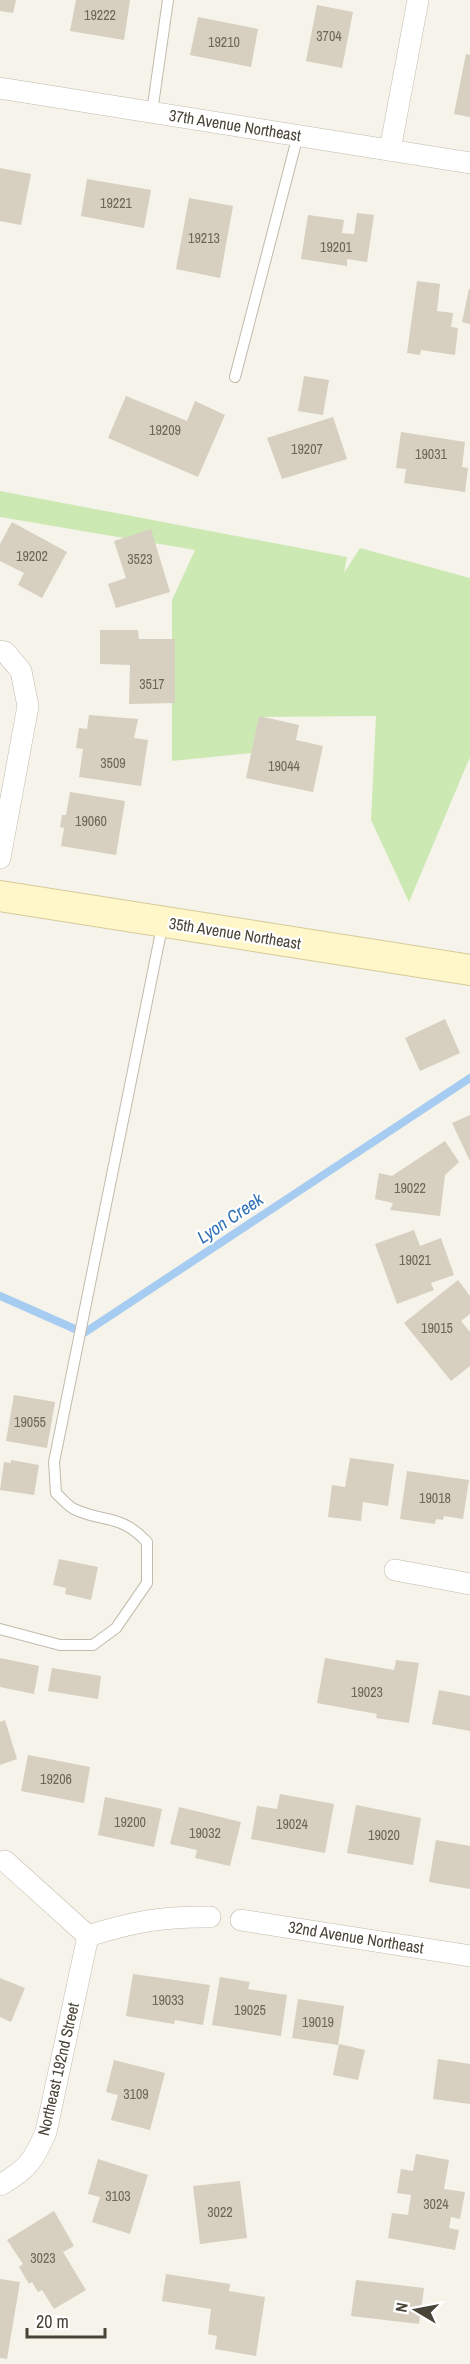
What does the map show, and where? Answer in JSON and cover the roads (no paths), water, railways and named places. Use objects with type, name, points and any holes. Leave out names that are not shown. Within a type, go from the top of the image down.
[{"type":"street","points":[[390,150],[418,0]]},
{"type":"street","name":"37th Avenue Northeast","points":[[0,88],[470,163]]},
{"type":"street","points":[[0,651],[5,652],[21,671],[28,706],[0,858]]},
{"type":"street","name":"35th Avenue Northeast","points":[[0,896],[470,970]]},
{"type":"street","points":[[395,1570],[470,1584]]},
{"type":"street","points":[[5,1861],[88,1936],[134,1921],[181,1916],[210,1917]]},
{"type":"street","name":"32nd Avenue Northeast","points":[[241,1920],[470,1956]]},
{"type":"street","name":"Northeast 192nd Street","points":[[0,2185],[17,2175],[34,2159],[46,2132],[88,1936]]},
{"type":"lane","points":[[152,112],[168,0]]},
{"type":"lane","points":[[235,377],[298,135]]},
{"type":"lane","points":[[0,1629],[60,1645],[93,1645],[116,1628],[147,1584],[147,1542],[135,1530],[113,1519],[74,1509],[56,1493],[54,1462],[164,922]]},
{"type":"waterway","name":"Lyon Creek","points":[[0,1296],[84,1333],[470,1078]]}]
